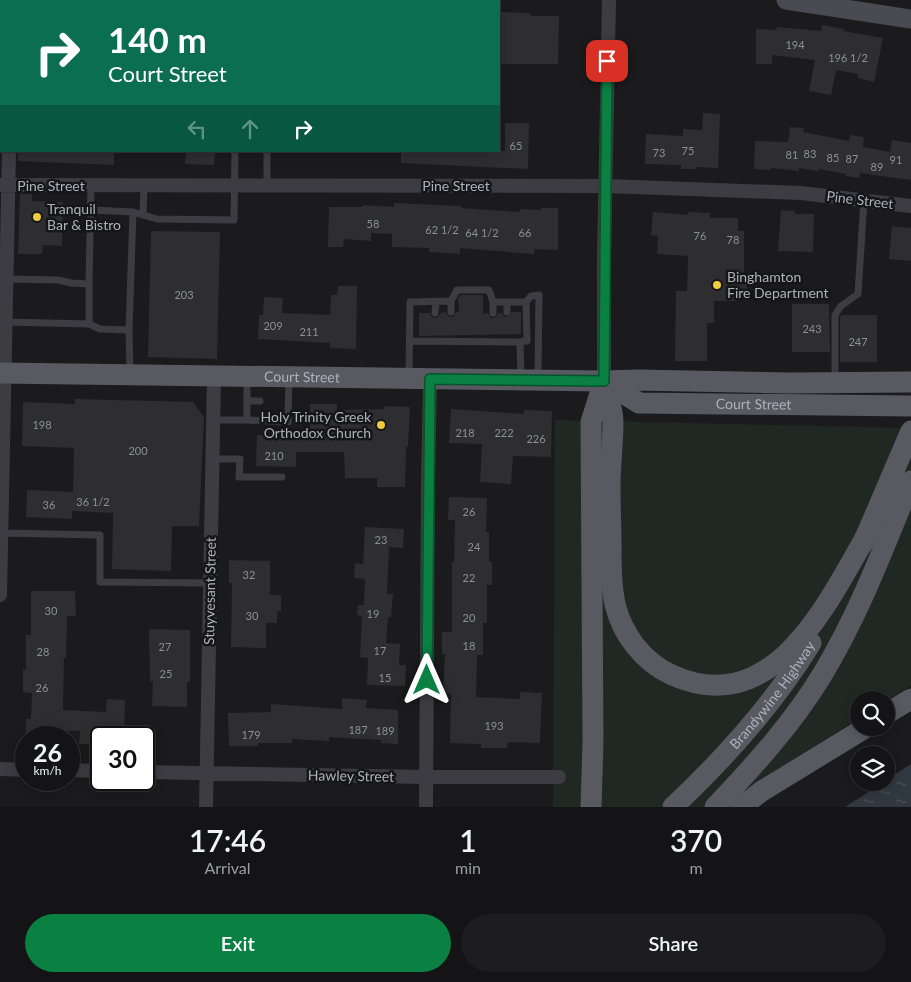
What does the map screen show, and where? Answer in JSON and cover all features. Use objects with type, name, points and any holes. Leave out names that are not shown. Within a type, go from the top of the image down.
[{"type":"main road","name":"Court Street","points":[[2,373],[604,381],[911,382]]},
{"type":"main road","name":"Court Street","points":[[604,381],[639,403],[911,406]]},
{"type":"main road","points":[[604,381],[613,420],[610,486],[612,580],[615,604],[620,619],[634,646],[664,671],[694,682],[716,685],[745,680],[771,668],[788,653],[816,619],[869,531]]},
{"type":"main road","points":[[591,807],[593,742],[591,422],[604,381]]},
{"type":"main road","name":"Brandywine Highway","points":[[673,807],[744,734],[788,678],[835,602],[869,531],[908,439]]},
{"type":"main road","name":"Brandywine Highway","points":[[715,807],[760,759],[823,674],[860,606],[911,481]]},
{"type":"main road","points":[[895,709],[911,699]]},
{"type":"main road","points":[[741,807],[762,791],[852,736]]},
{"type":"street","points":[[604,381],[609,0]]},
{"type":"street","points":[[786,0],[911,19]]},
{"type":"street","points":[[0,595],[2,373],[7,279],[4,185],[9,152]]},
{"type":"street","name":"Pine Street","points":[[4,185],[606,186],[801,193],[911,206]]},
{"type":"street","name":"Stuyvesant Street","points":[[206,807],[214,376]]},
{"type":"street","points":[[420,379],[428,483],[426,807]]},
{"type":"street","points":[[0,769],[15,770]]},
{"type":"street","name":"Hawley Street","points":[[155,772],[426,777],[559,777]]},
{"type":"lane","points":[[91,210],[133,212],[157,218],[234,220],[235,152]]},
{"type":"lane","points":[[267,152],[267,186]]},
{"type":"lane","points":[[89,324],[91,186]]},
{"type":"lane","points":[[143,215],[144,186]]},
{"type":"lane","points":[[834,383],[835,314],[841,306],[858,294],[864,200]]},
{"type":"lane","points":[[130,375],[129,330],[133,212]]},
{"type":"lane","points":[[7,279],[58,280],[89,284]]},
{"type":"lane","points":[[451,312],[451,301],[457,290],[489,290],[493,302],[493,313]]},
{"type":"lane","points":[[410,341],[493,338],[509,338],[520,342],[527,341],[526,302],[531,296],[539,296],[530,380]]},
{"type":"lane","points":[[420,379],[410,341],[410,302],[451,301]]},
{"type":"lane","points":[[435,313],[436,302]]},
{"type":"lane","points":[[493,302],[526,302]]},
{"type":"lane","points":[[507,302],[507,312]]},
{"type":"lane","points":[[6,322],[89,324],[100,329],[129,330]]},
{"type":"lane","points":[[520,342],[530,380]]},
{"type":"lane","points":[[247,377],[247,420]]},
{"type":"lane","points":[[212,420],[288,422],[285,401],[289,377]]},
{"type":"lane","points":[[248,401],[260,401]]},
{"type":"lane","points":[[212,459],[240,459],[239,477],[282,477]]},
{"type":"lane","points":[[1,533],[100,535],[100,582],[210,583]]},
{"type":"shaded area","points":[[555,420],[911,428],[911,686],[895,696],[895,691],[850,691],[850,724],[719,807],[553,807]]},
{"type":"water","points":[[911,764],[911,807],[845,807],[870,791],[895,791],[895,774]]},
{"type":"building","points":[[500,12],[530,13],[530,16],[559,16],[558,64],[500,64]]},
{"type":"building","points":[[822,25],[883,38],[874,82],[858,78],[858,74],[836,70],[831,95],[809,91],[815,60],[772,55],[772,64],[756,64],[756,29],[776,30],[777,27],[821,31]]},
{"type":"building","points":[[703,113],[720,114],[718,168],[696,167],[696,169],[681,169],[681,165],[645,164],[646,134],[683,136],[683,129],[702,130]]},
{"type":"building","points":[[505,123],[529,123],[528,169],[401,163],[401,152],[505,151]]},
{"type":"building","points":[[790,127],[804,128],[803,132],[849,141],[850,135],[864,137],[863,147],[890,152],[892,140],[911,143],[911,180],[860,173],[859,178],[819,169],[819,171],[799,168],[799,171],[771,168],[771,170],[754,169],[755,141],[788,142]]},
{"type":"building","points":[[18,152],[114,152],[114,165],[18,161]]},
{"type":"building","points":[[186,152],[215,152],[214,165],[185,164]]},
{"type":"building","points":[[20,194],[32,194],[32,201],[63,202],[62,246],[43,245],[42,254],[18,254]]},
{"type":"building","points":[[394,203],[461,206],[461,208],[519,212],[520,209],[541,210],[541,208],[558,208],[558,250],[534,249],[534,254],[460,248],[460,254],[429,252],[429,248],[392,247],[392,234],[371,233],[371,241],[344,239],[343,247],[328,247],[329,207],[363,207],[363,205],[394,207]]},
{"type":"building","points":[[781,210],[795,211],[795,214],[814,214],[813,252],[778,251]]},
{"type":"building","name":"Binghamton Fire Department","points":[[653,212],[688,215],[688,212],[710,213],[710,218],[738,218],[738,231],[744,231],[744,279],[747,279],[747,297],[736,297],[736,301],[714,301],[714,323],[707,323],[707,361],[675,361],[676,291],[687,291],[688,256],[657,254],[658,236],[651,235]]},
{"type":"building","points":[[892,226],[911,228],[911,261],[889,259]]},
{"type":"building","points":[[151,231],[220,232],[217,359],[148,357]]},
{"type":"building","points":[[338,286],[357,286],[356,349],[330,348],[330,343],[258,339],[259,315],[263,315],[264,297],[283,298],[282,313],[330,315],[331,295],[337,295]]},
{"type":"building","points":[[460,295],[483,295],[483,314],[488,313],[491,318],[496,317],[498,313],[502,313],[507,317],[512,312],[521,312],[521,334],[419,336],[419,313],[430,313],[435,318],[440,313],[446,312],[448,316],[453,317],[456,312],[459,312],[458,299]]},
{"type":"building","points":[[792,304],[829,304],[830,352],[792,352]]},
{"type":"building","points":[[842,315],[877,315],[877,362],[840,362],[840,317]]},
{"type":"building","points":[[75,399],[193,402],[204,417],[199,526],[172,526],[171,571],[112,569],[113,513],[72,511],[72,519],[26,517],[27,490],[73,492],[74,448],[22,446],[23,402],[75,404]]},
{"type":"building","points":[[310,404],[337,404],[337,410],[384,409],[384,406],[410,407],[405,487],[377,487],[377,478],[345,478],[344,452],[296,452],[296,467],[256,466],[257,435],[310,437]]},
{"type":"building","points":[[451,409],[524,414],[524,410],[552,411],[551,457],[513,456],[511,484],[480,482],[482,444],[449,443]]},
{"type":"building","points":[[449,497],[487,498],[486,532],[489,532],[489,562],[492,562],[492,585],[487,585],[487,623],[483,623],[483,655],[477,655],[476,697],[520,699],[520,692],[542,693],[540,743],[508,742],[507,748],[481,748],[481,744],[450,743],[451,694],[443,694],[445,654],[442,654],[442,632],[452,632],[452,562],[454,562],[455,520],[448,520]]},
{"type":"building","points":[[365,527],[404,529],[403,548],[389,547],[387,594],[393,594],[391,617],[388,617],[386,643],[400,644],[399,665],[406,665],[405,686],[367,685],[368,658],[360,657],[362,616],[357,615],[358,605],[364,605],[365,579],[354,578],[355,563],[363,564]]},
{"type":"building","points":[[229,560],[270,561],[270,595],[281,595],[281,611],[277,611],[277,623],[266,623],[266,648],[231,647],[232,583],[229,583]]},
{"type":"building","points":[[31,591],[75,591],[76,616],[67,616],[63,710],[106,712],[107,699],[125,700],[124,726],[90,726],[90,744],[80,744],[80,726],[26,726],[26,719],[31,719],[32,693],[23,692],[23,669],[26,670],[26,635],[31,635]]},
{"type":"building","points":[[149,629],[190,630],[190,682],[187,682],[187,707],[152,706],[153,681],[150,681]]},
{"type":"building","points":[[342,698],[367,700],[366,708],[398,710],[398,744],[381,743],[382,740],[329,737],[329,741],[292,739],[292,743],[258,743],[258,746],[229,746],[228,713],[271,712],[271,704],[342,709]]},
{"type":"place","name":"Tranquil Bar & Bistro","points":[[37,217]]},
{"type":"place","name":"Binghamton Fire Department","points":[[717,285]]},
{"type":"place","name":"Holy Trinity Greek Orthodox Church","points":[[381,425]]},
{"type":"route","points":[[427,680],[430,379],[604,381],[607,61]]}]
